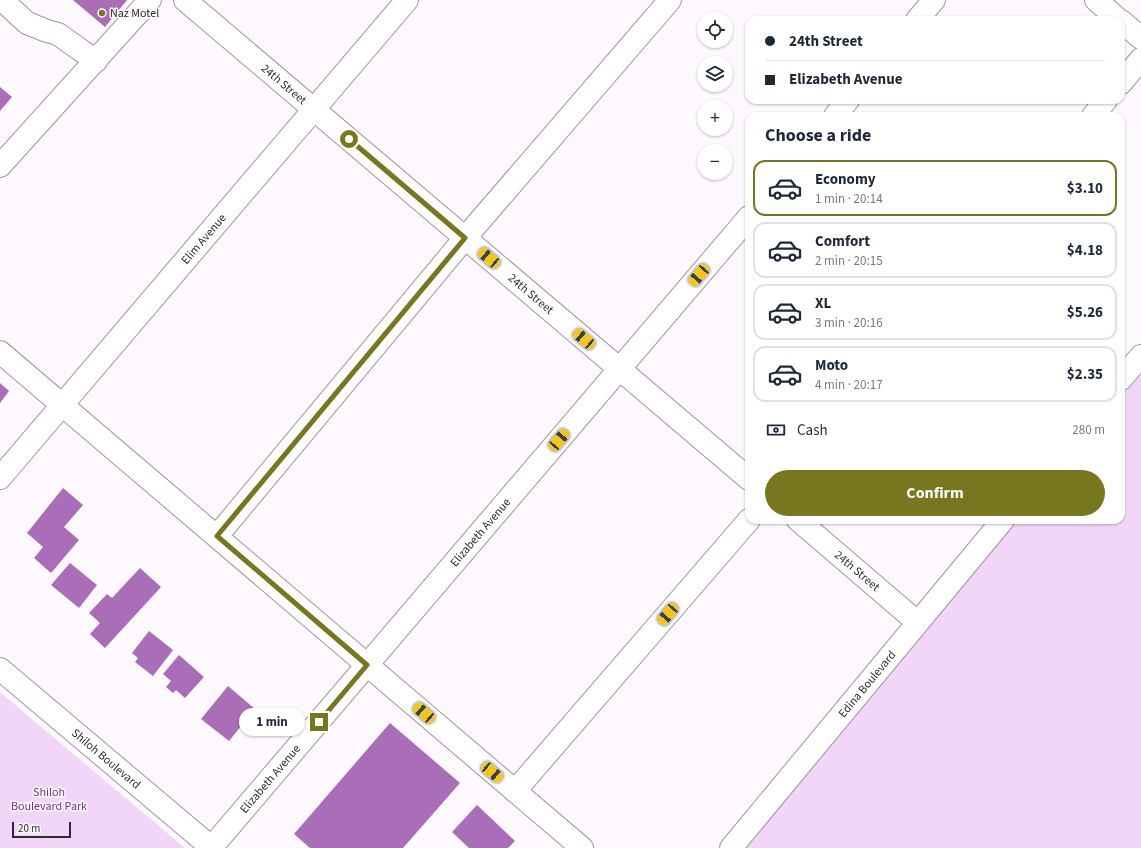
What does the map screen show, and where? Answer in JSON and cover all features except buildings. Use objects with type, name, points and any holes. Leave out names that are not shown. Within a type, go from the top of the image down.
[{"type":"street","points":[[2,0],[27,23],[58,34],[96,60]]},
{"type":"street","points":[[0,166],[150,0]]},
{"type":"street","name":"24th Street","points":[[185,0],[745,476]]},
{"type":"street","name":"Elim Avenue","points":[[0,478],[407,0]]},
{"type":"street","points":[[217,536],[465,238],[670,0]]},
{"type":"street","points":[[920,16],[934,0]]},
{"type":"street","points":[[1096,0],[1114,16]]},
{"type":"street","points":[[1125,25],[1141,38]]},
{"type":"street","points":[[1125,78],[1141,59]]},
{"type":"street","points":[[838,112],[845,104]]},
{"type":"street","points":[[1096,112],[1103,104]]},
{"type":"street","name":"Elizabeth Avenue","points":[[212,848],[745,222]]},
{"type":"street","points":[[0,352],[582,848]]},
{"type":"street","points":[[1125,374],[1141,356]]},
{"type":"street","points":[[515,791],[746,524]]},
{"type":"street","name":"24th Street","points":[[803,524],[917,622]]},
{"type":"street","name":"Edina Boulevard","points":[[731,848],[1000,524]]},
{"type":"street","name":"Shiloh Boulevard","points":[[0,668],[212,848]]},
{"type":"green space","points":[[1141,358],[1141,848],[731,848],[1001,524],[1125,524],[1125,376]]},
{"type":"green space","name":"Shiloh Boulevard Park","points":[[0,692],[185,848],[0,848]]},
{"type":"place","name":"Naz Motel","points":[[102,13]]},
{"type":"route","points":[[319,722],[367,665],[217,536],[465,238],[349,139]]}]
